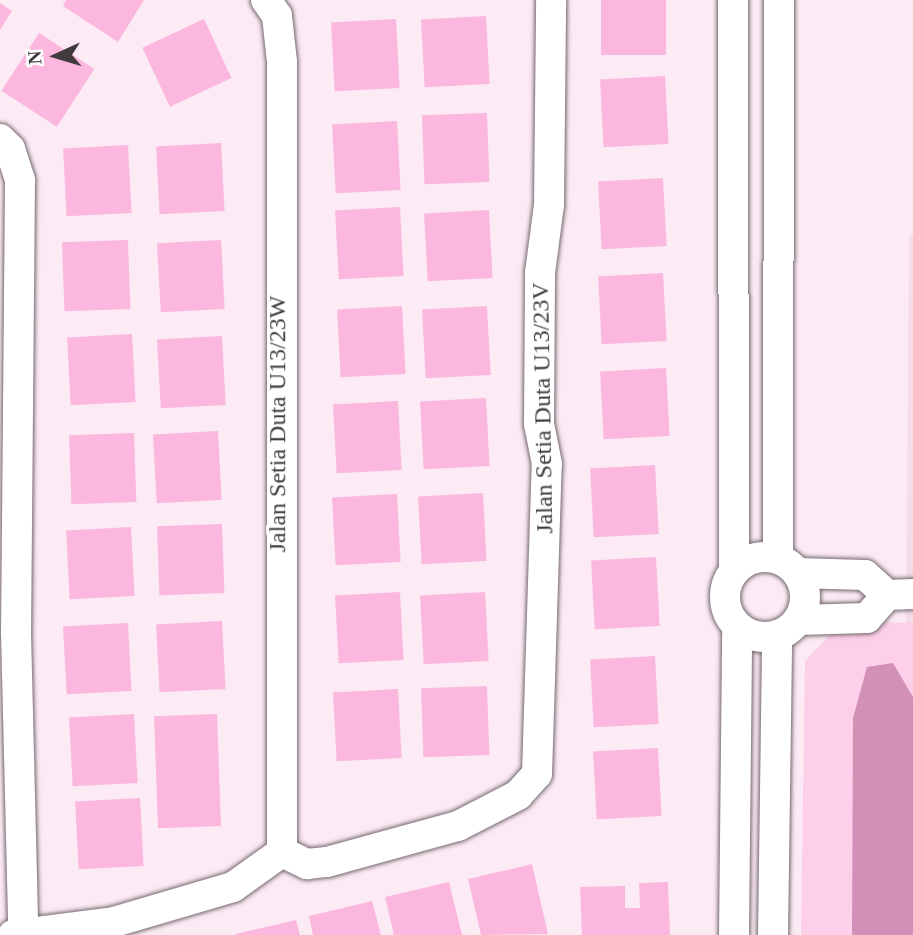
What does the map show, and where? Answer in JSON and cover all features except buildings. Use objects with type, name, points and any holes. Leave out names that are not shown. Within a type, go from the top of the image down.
[{"type":"street","name":"Jalan Setia Duta U13/23W","points":[[266,0],[277,16],[282,62],[282,852]]},
{"type":"street","name":"Jalan Setia Duta U13/23V","points":[[282,852],[307,864],[327,862],[458,826],[509,801],[537,774],[547,464],[539,424],[540,273],[549,205],[551,0]]},
{"type":"street","points":[[733,0],[734,571],[725,593],[737,626],[734,935]]},
{"type":"street","points":[[773,935],[787,628],[805,595],[788,566],[777,224],[779,0]]},
{"type":"street","points":[[0,139],[20,180],[16,632],[18,932],[76,930],[233,887],[282,852]]},
{"type":"street","points":[[732,225],[777,224]]},
{"type":"street","points":[[734,571],[754,558],[788,566],[865,575],[900,594],[867,618],[787,628],[756,636],[737,626]]},
{"type":"shaded area","points":[[909,236],[913,236],[913,623],[906,623]]},
{"type":"shaded area","points":[[843,621],[913,623],[913,935],[801,935],[805,661]]},
{"type":"shaded area","points":[[893,663],[913,697],[913,935],[852,935],[853,718],[867,667]]}]
